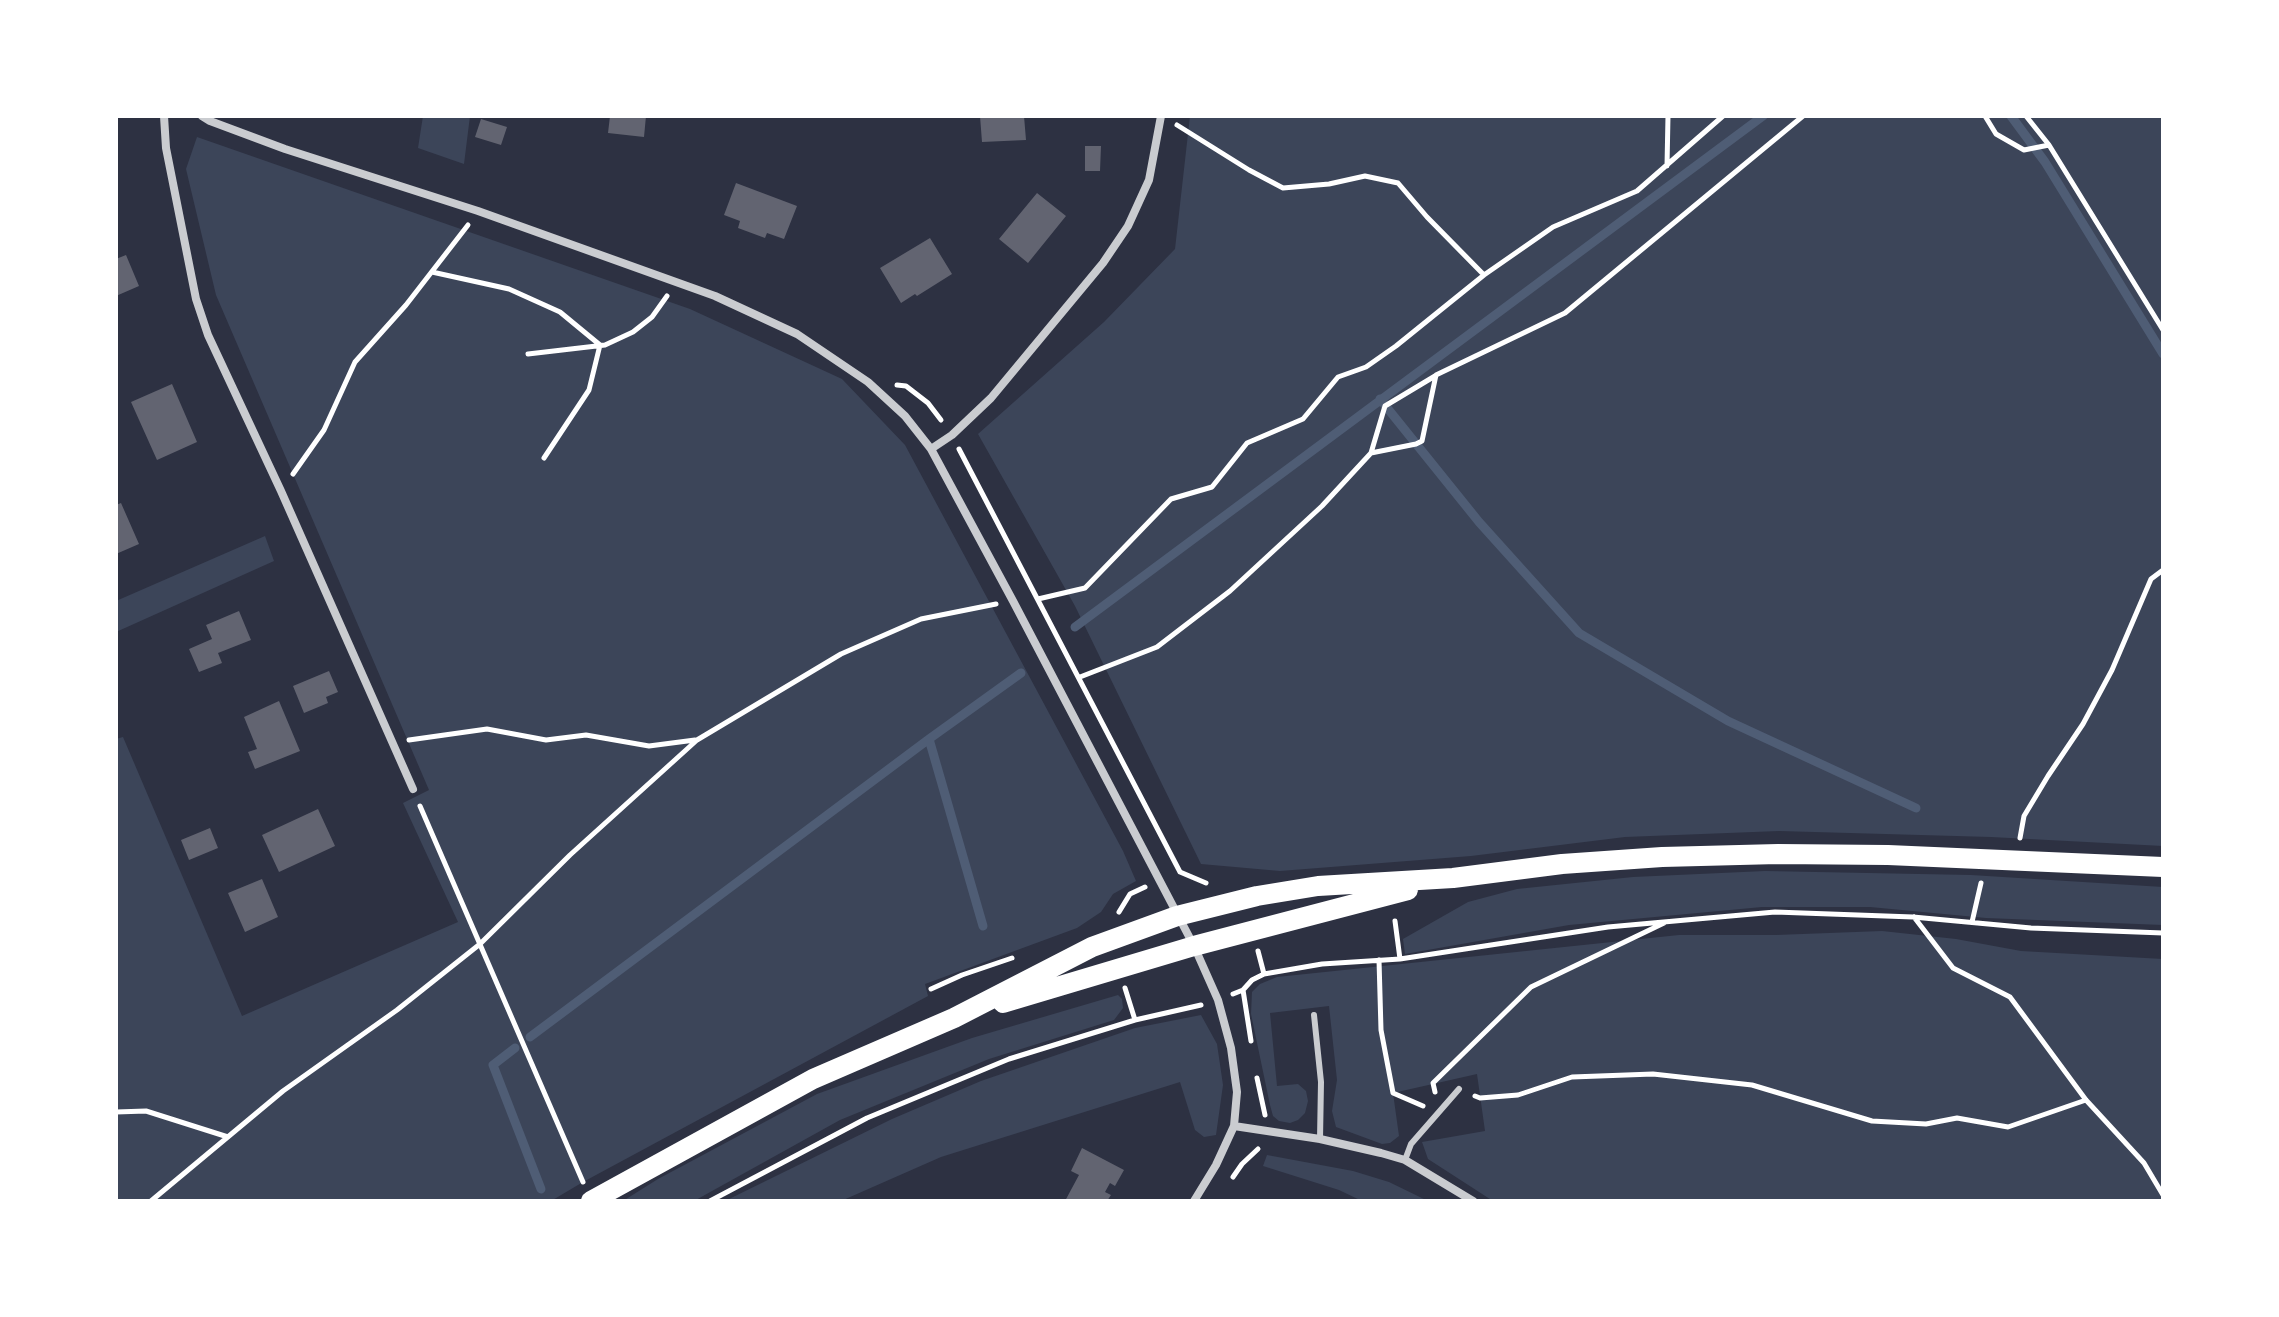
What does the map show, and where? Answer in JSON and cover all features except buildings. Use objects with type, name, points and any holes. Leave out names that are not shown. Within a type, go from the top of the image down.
[{"type":"main road","points":[[591,1201],[813,1079],[954,1018],[1092,947],[1177,916],[1257,896],[1318,886],[1453,878],[1562,864],[1662,857],[1888,855],[2163,867]]},
{"type":"main road","points":[[954,1018],[1194,946],[1453,878]]},
{"type":"street","points":[[164,116],[166,148],[196,299],[208,335],[413,789]]},
{"type":"street","points":[[202,116],[285,149],[478,211],[715,296],[797,334],[868,382],[905,416],[931,449],[1013,601],[1194,946],[1218,1000],[1231,1048],[1237,1092],[1234,1126],[1216,1165],[1194,1201]]},
{"type":"street","points":[[931,449],[952,435],[1001,386],[1112,250],[1128,226],[1149,180],[1161,116]]},
{"type":"street","points":[[1234,1126],[1320,1139],[1405,1160],[1473,1201]]},
{"type":"lane","points":[[1314,1015],[1321,1082],[1320,1139]]},
{"type":"lane","points":[[1405,1160],[1411,1144],[1459,1089]]},
{"type":"path","points":[[1667,166],[1668,116]]},
{"type":"path","points":[[1038,599],[1085,588],[1171,499],[1212,487],[1247,443],[1303,419],[1338,377],[1366,367],[1484,275],[1553,227],[1637,191],[1723,116]]},
{"type":"path","points":[[1080,677],[1157,647],[1230,591],[1322,506],[1371,453],[1385,406],[1436,375],[1565,313],[1803,116]]},
{"type":"path","points":[[1985,116],[1996,134],[2024,150],[2049,145]]},
{"type":"path","points":[[2026,116],[2049,145],[2163,330]]},
{"type":"path","points":[[1175,124],[1283,188],[1329,184],[1365,176],[1398,183],[1484,275]]},
{"type":"path","points":[[281,491],[324,430],[355,362],[406,305],[478,211]]},
{"type":"path","points":[[432,272],[509,289],[560,312],[600,345]]},
{"type":"path","points":[[528,354],[605,345],[633,332],[652,317],[676,282]]},
{"type":"path","points":[[544,458],[589,390],[600,345]]},
{"type":"path","points":[[1371,453],[1422,441],[1436,375]]},
{"type":"path","points":[[868,382],[906,386],[928,403],[952,435],[1180,872],[1209,883]]},
{"type":"path","points":[[2015,860],[2024,816],[2083,724],[2112,670],[2151,579],[2163,570]]},
{"type":"path","points":[[151,1201],[283,1091],[397,1010],[480,944],[570,855],[697,740],[854,648],[921,619],[1013,601]]},
{"type":"path","points":[[392,742],[487,729],[546,740],[586,735],[649,746],[697,740]]},
{"type":"path","points":[[413,789],[591,1201]]},
{"type":"path","points":[[1972,922],[1987,859]]},
{"type":"path","points":[[710,1201],[867,1118],[1009,1059],[1135,1020],[1218,1000],[1243,990],[1252,980],[1264,974],[1322,964],[1400,959],[1608,927],[1775,912],[1913,917],[2031,928],[2163,933]]},
{"type":"path","points":[[1913,917],[1953,968],[2010,997],[2086,1100],[2144,1163],[2163,1195]]},
{"type":"path","points":[[1395,921],[1400,959]]},
{"type":"path","points":[[1439,1113],[1433,1083],[1531,987],[1667,922]]},
{"type":"path","points":[[1253,930],[1264,974]]},
{"type":"path","points":[[1379,960],[1381,1030],[1393,1093],[1439,1113]]},
{"type":"path","points":[[1459,1089],[1480,1098],[1493,1097],[1518,1095],[1572,1077],[1653,1074],[1752,1085],[1872,1121],[1926,1124],[1957,1118],[2008,1127],[2086,1100]]},
{"type":"path","points":[[116,1112],[146,1111],[228,1137]]},
{"type":"path","points":[[1258,1150],[1269,1151]]},
{"type":"shaded area","points":[[423,116],[470,116],[464,164],[418,148]]},
{"type":"shaded area","points":[[1190,116],[2163,116],[2163,846],[1779,831],[1625,837],[1471,856],[1280,871],[1201,864],[1075,606],[978,434],[1104,322],[1175,249]]},
{"type":"shaded area","points":[[197,137],[690,309],[842,379],[905,445],[1123,851],[1136,881],[1113,894],[1101,912],[1077,928],[925,984],[928,996],[551,1201],[116,1201],[116,739],[123,737],[242,1016],[458,922],[403,803],[429,790],[216,295],[186,169]]},
{"type":"shaded area","points":[[265,536],[274,561],[116,632],[116,601]]},
{"type":"shaded area","points":[[1765,871],[1971,875],[2163,887],[2163,925],[1986,918],[1870,907],[1762,907],[1569,925],[1405,954],[1403,939],[1468,902],[1517,889],[1633,877]]},
{"type":"shaded area","points":[[1882,931],[1956,939],[2021,951],[2163,959],[2163,1201],[1493,1201],[1428,1159],[1422,1142],[1485,1131],[1477,1074],[1393,1093],[1399,1136],[1390,1143],[1382,1144],[1336,1127],[1332,1111],[1337,1080],[1329,1006],[1270,1013],[1277,1086],[1298,1084],[1306,1091],[1308,1101],[1305,1113],[1298,1120],[1290,1123],[1273,1116],[1251,1014],[1252,992],[1260,984],[1277,977],[1679,935]]},
{"type":"shaded area","points":[[1118,995],[1123,1008],[1114,1020],[989,1059],[840,1120],[694,1201],[623,1201],[817,1094],[972,1038]]},
{"type":"shaded area","points":[[1201,1015],[1217,1044],[1223,1085],[1216,1135],[1204,1137],[1195,1130],[1180,1082],[941,1157],[841,1201],[725,1201],[892,1119],[981,1081],[1135,1028]]},
{"type":"shaded area","points":[[1267,1155],[1353,1171],[1389,1182],[1428,1201],[1362,1201],[1339,1190],[1263,1166]]},
{"type":"waterway","points":[[1075,627],[1763,116]]},
{"type":"waterway","points":[[2011,116],[2045,162],[2163,354]]},
{"type":"waterway","points":[[1380,399],[1479,522],[1579,633],[1728,721],[1916,808]]},
{"type":"waterway","points":[[530,1037],[1021,673]]},
{"type":"waterway","points":[[929,739],[983,926]]},
{"type":"waterway","points":[[515,1048],[493,1065],[541,1189]]}]
